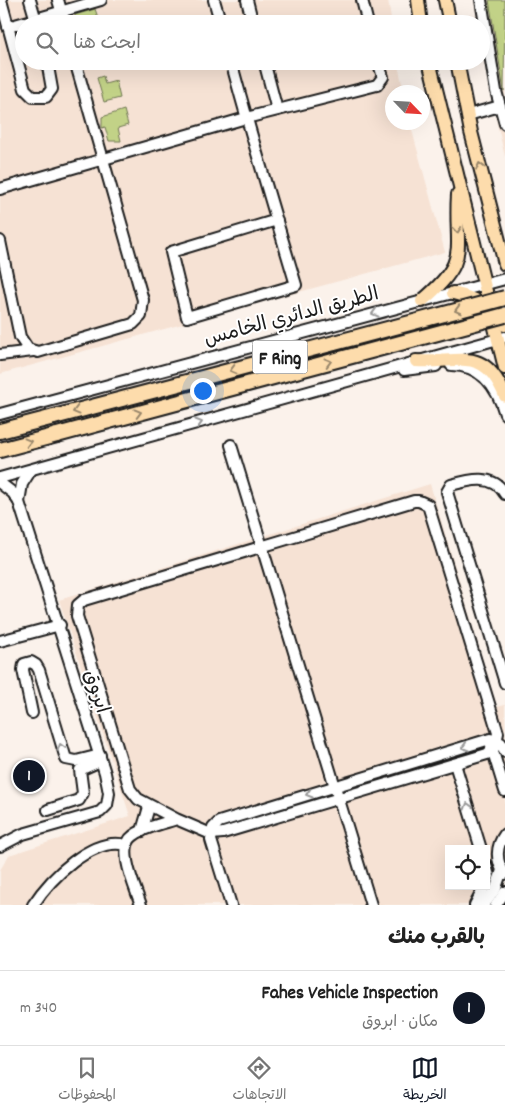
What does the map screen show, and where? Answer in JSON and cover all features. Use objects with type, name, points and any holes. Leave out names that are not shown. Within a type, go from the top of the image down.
[{"type":"highway","name":"الطريق الدائري الخامس","points":[[0,431],[505,298]]},
{"type":"highway","name":"F Ring","points":[[0,450],[505,315]]},
{"type":"main road","points":[[418,0],[420,15]]},
{"type":"main road","points":[[445,0],[448,15]]},
{"type":"main road","points":[[431,70],[489,308],[501,338],[505,368]]},
{"type":"main road","points":[[458,70],[505,264]]},
{"type":"main road","points":[[422,301],[444,283],[456,262],[459,249],[457,223],[458,181]]},
{"type":"main road","points":[[492,213],[505,237]]},
{"type":"main road","points":[[453,293],[474,298],[489,308],[505,325]]},
{"type":"main road","points":[[416,361],[457,358],[475,361],[494,374],[505,396]]},
{"type":"street","points":[[1,0],[15,53]]},
{"type":"street","points":[[30,0],[34,15]]},
{"type":"street","points":[[58,0],[62,15]]},
{"type":"street","points":[[53,15],[101,0]]},
{"type":"street","points":[[214,0],[218,15]]},
{"type":"street","points":[[247,0],[251,15]]},
{"type":"street","points":[[362,0],[366,15]]},
{"type":"street","points":[[481,0],[484,15]]},
{"type":"street","points":[[8,27],[15,26]]},
{"type":"street","points":[[490,50],[505,124]]},
{"type":"street","points":[[20,70],[25,89],[33,97],[46,96],[52,89],[49,70]]},
{"type":"street","points":[[0,356],[33,351],[133,324],[143,311],[143,300],[77,70]]},
{"type":"street","points":[[233,70],[296,285],[187,317],[171,252],[277,220]]},
{"type":"street","points":[[266,70],[277,110]]},
{"type":"street","points":[[0,189],[246,118],[379,84],[383,76],[381,70]]},
{"type":"street","points":[[468,115],[500,106]]},
{"type":"street","points":[[0,241],[20,337],[25,346],[33,351]]},
{"type":"street","name":"الطريق الدائري الخامس","points":[[0,414],[505,279]]},
{"type":"street","points":[[0,478],[501,338]]},
{"type":"street","points":[[380,372],[448,365],[465,366],[480,373],[488,380],[498,395],[505,414]]},
{"type":"street","points":[[231,446],[371,905]]},
{"type":"street","points":[[19,502],[22,484],[31,470]]},
{"type":"street","points":[[505,494],[500,488],[479,478],[451,485],[447,492],[505,683]]},
{"type":"street","name":"ابروق","points":[[0,483],[13,493],[19,502],[60,624],[101,758],[109,793],[107,805],[100,812],[23,834],[0,846]]},
{"type":"street","points":[[414,501],[428,505],[498,734],[487,754],[223,833],[211,834],[176,819],[149,807],[133,794],[126,778],[77,616],[78,605],[84,600],[262,547],[414,501]]},
{"type":"street","points":[[0,642],[60,624]]},
{"type":"street","points":[[32,712],[23,670],[24,664],[31,662],[36,664],[39,670],[66,759],[76,761],[101,758]]},
{"type":"street","points":[[493,743],[505,752]]},
{"type":"street","points":[[231,905],[211,834],[219,822],[335,786],[493,743]]},
{"type":"street","points":[[493,743],[505,791]]},
{"type":"street","points":[[48,810],[79,800],[83,794],[80,770],[101,758]]},
{"type":"street","points":[[455,764],[480,845]]},
{"type":"street","points":[[142,831],[149,807]]},
{"type":"street","points":[[141,905],[125,854],[126,845],[131,837],[142,831],[176,819]]},
{"type":"street","points":[[484,905],[504,872],[498,852],[505,834]]},
{"type":"street","points":[[33,905],[54,880],[93,849],[108,843],[126,845]]},
{"type":"street","points":[[475,905],[483,890]]},
{"type":"street","points":[[496,905],[505,892]]},
{"type":"shaded area","points":[[0,0],[388,0],[390,15],[15,15],[15,70],[399,70],[402,85],[385,85],[385,130],[412,130],[445,252],[0,374]]},
{"type":"shaded area","points":[[474,0],[505,0],[505,157],[486,70],[490,70],[490,15],[476,15]]},
{"type":"shaded area","points":[[430,484],[497,707],[505,705],[505,905],[0,905],[0,870],[9,855],[130,816],[59,600]]},
{"type":"green space","points":[[489,0],[505,0],[504,91]]},
{"type":"green space","points":[[95,9],[97,15],[75,15]]},
{"type":"green space","points":[[103,76],[105,84],[116,81],[120,98],[104,102],[97,78]]},
{"type":"green space","points":[[124,110],[128,125],[118,128],[121,141],[109,141],[105,127],[102,128],[102,117]]},
{"type":"place","name":"Fahes Vehicle Inspection","points":[[29,776]]}]
